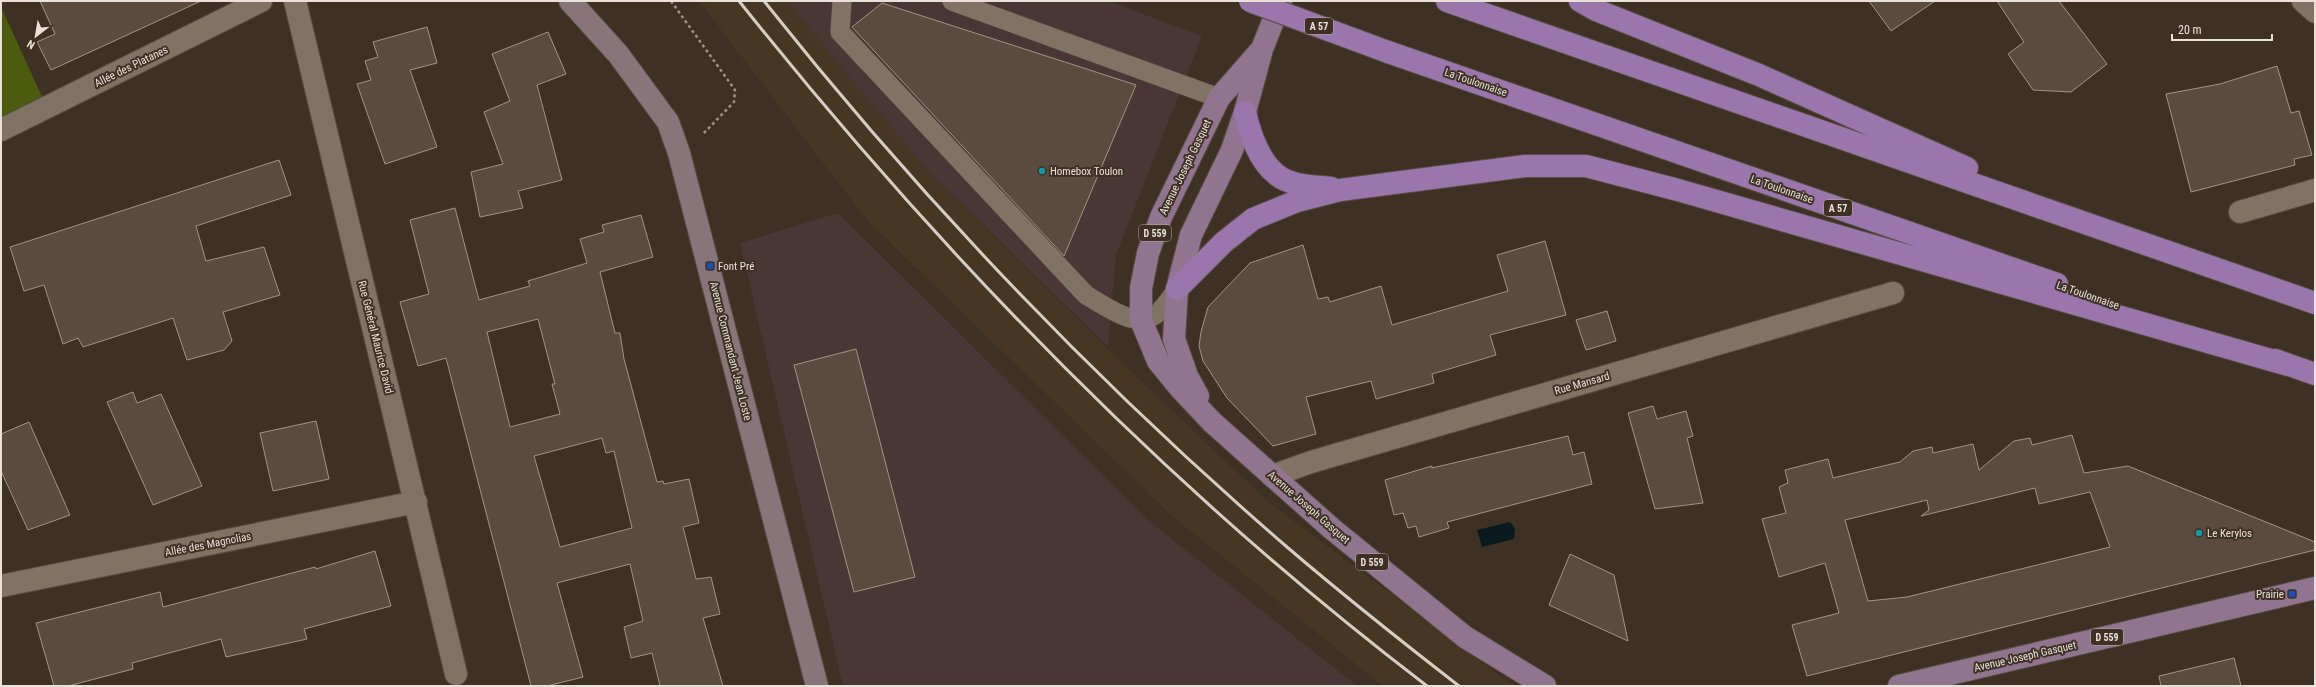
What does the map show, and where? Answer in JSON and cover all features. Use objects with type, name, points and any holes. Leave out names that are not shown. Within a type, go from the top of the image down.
[{"type":"highway","name":"La Toulonnaise","points":[[1250,1],[1388,52],[2315,374]]},
{"type":"highway","points":[[1447,1],[2315,303]]},
{"type":"highway","points":[[1580,1],[1596,10],[1759,75],[2103,229]]},
{"type":"highway","points":[[1245,112],[1250,136],[1262,157],[1277,175],[1303,185],[1340,190]]},
{"type":"highway","points":[[1177,289],[1224,242],[1253,219],[1297,202],[1340,190],[1525,166],[1586,166],[1678,190],[2288,365]]},
{"type":"main road","name":"Avenue Commandant Jean Loste","points":[[570,1],[618,54],[668,122],[679,153],[816,686]]},
{"type":"main road","name":"Avenue Joseph Gasquet","points":[[1212,422],[1187,376],[1174,339],[1177,289],[1191,235],[1232,150],[1245,112],[1262,49],[1281,1]]},
{"type":"main road","name":"Avenue Joseph Gasquet","points":[[1262,49],[1219,98],[1160,217],[1148,253],[1141,288],[1141,320],[1158,361],[1180,388],[1212,422],[1331,528],[1465,637],[1520,673],[1545,686]]},
{"type":"main road","name":"Avenue Joseph Gasquet","points":[[1899,686],[2315,588]]},
{"type":"street","name":"Allée des Platanes","points":[[1,130],[261,1]]},
{"type":"street","name":"Rue Général Maurice David","points":[[295,1],[456,674]]},
{"type":"street","points":[[2303,1],[2315,12]]},
{"type":"street","points":[[2240,212],[2315,190]]},
{"type":"street","name":"Rue Mansard","points":[[1272,476],[1319,460],[1893,293]]},
{"type":"street","name":"Allée des Magnolias","points":[[1,586],[416,502]]},
{"type":"lane","points":[[842,1],[840,32],[1086,294],[1115,312],[1141,320],[1155,315],[1177,289]]},
{"type":"lane","points":[[952,1],[1219,98]]},
{"type":"path","points":[[671,1],[735,90],[734,102],[709,129],[679,153]]},
{"type":"shaded area","points":[[699,1],[787,1],[927,170],[1121,362],[1267,501],[1513,686],[1383,686],[1172,516],[867,220]]},
{"type":"shaded area","points":[[787,1],[1108,1],[1202,36],[1116,255],[1108,347],[927,170]]},
{"type":"shaded area","points":[[838,213],[1148,520],[1357,686],[843,686],[740,243]]},
{"type":"shaded area","points":[[1510,522],[1515,528],[1514,539],[1482,547],[1477,530]]},
{"type":"green space","points":[[1,7],[44,101],[1,121]]},
{"type":"building","points":[[40,1],[201,1],[51,70],[37,42],[55,34]]},
{"type":"building","points":[[1869,1],[1935,1],[1891,31]]},
{"type":"building","points":[[1997,1],[2059,1],[2107,64],[2071,92],[2033,90],[2008,54],[2024,42]]},
{"type":"building","name":"Homebox Toulon","points":[[882,3],[1136,85],[1064,256],[852,27]]},
{"type":"building","points":[[427,27],[437,63],[410,70],[437,147],[385,164],[357,84],[371,80],[365,61],[378,57],[373,42]]},
{"type":"building","points":[[548,32],[566,74],[537,85],[562,180],[518,191],[523,208],[480,217],[471,172],[503,164],[484,112],[510,101],[492,54]]},
{"type":"building","points":[[2277,66],[2291,113],[2299,111],[2312,155],[2294,159],[2295,165],[2191,192],[2166,94],[2220,84]]},
{"type":"building","points":[[279,160],[291,195],[196,226],[206,261],[264,247],[280,295],[223,312],[232,341],[224,350],[187,360],[173,318],[83,347],[78,338],[63,344],[44,285],[24,291],[10,247]]},
{"type":"building","points":[[455,208],[479,300],[530,286],[528,281],[587,263],[580,239],[604,232],[602,225],[641,215],[653,257],[600,272],[615,333],[620,333],[624,359],[657,482],[663,481],[664,484],[689,479],[699,523],[683,527],[696,579],[711,577],[720,614],[703,618],[723,686],[660,686],[652,653],[631,658],[624,627],[643,621],[630,564],[557,583],[583,677],[547,686],[531,686],[446,358],[418,366],[400,302],[429,294],[410,220]],"holes":[[[538,319],[555,384],[552,384],[560,414],[510,427],[487,332]],[[602,438],[606,453],[614,451],[632,528],[560,547],[534,456]]]},
{"type":"building","points":[[1545,241],[1566,315],[1490,335],[1496,355],[1432,374],[1434,383],[1376,399],[1371,381],[1306,397],[1316,434],[1273,446],[1227,398],[1203,361],[1199,346],[1208,307],[1250,263],[1303,245],[1318,299],[1328,297],[1330,302],[1381,286],[1392,325],[1508,291],[1497,255]]},
{"type":"building","points":[[1607,311],[1616,341],[1586,350],[1576,320]]},
{"type":"building","points":[[856,349],[915,577],[854,592],[794,365]]},
{"type":"building","points":[[133,392],[137,403],[161,394],[202,486],[153,505],[107,402]]},
{"type":"building","points":[[1653,406],[1657,419],[1686,411],[1693,436],[1687,438],[1703,503],[1655,509],[1628,413]]},
{"type":"building","points":[[316,421],[329,479],[273,491],[260,433]]},
{"type":"building","points":[[29,422],[70,515],[28,530],[1,471],[1,434]]},
{"type":"building","points":[[2072,435],[2084,473],[2128,466],[2315,542],[2315,550],[1807,676],[1792,625],[1839,613],[1825,563],[1779,577],[1762,519],[1786,513],[1779,487],[1788,483],[1785,470],[1828,459],[1833,478],[1900,462],[1913,451],[1932,447],[1933,453],[1973,444],[1979,470],[2014,441],[2030,438],[2032,445]],"holes":[[[2035,488],[2039,504],[2090,492],[2110,547],[1907,597],[1868,601],[1845,520],[1927,500],[1929,510],[1921,516]]]},
{"type":"building","points":[[1568,436],[1573,455],[1584,452],[1592,484],[1447,522],[1449,528],[1419,537],[1416,526],[1408,528],[1403,513],[1394,515],[1385,480],[1432,466],[1432,468]]},
{"type":"building","points":[[375,551],[391,606],[304,629],[307,639],[226,657],[221,639],[132,663],[133,669],[68,686],[54,686],[36,623],[160,592],[163,607],[315,567],[316,569]]},
{"type":"building","points":[[1570,554],[1614,575],[1628,641],[1549,605]]},
{"type":"building","points":[[2234,658],[2241,686],[2161,686],[2159,676]]},
{"type":"railway","points":[[739,1],[816,95],[895,187],[977,277],[1062,365],[1149,450],[1239,532],[1332,610],[1427,686]]},
{"type":"railway","points":[[764,1],[885,147],[948,217],[1079,354],[1147,420],[1287,547],[1372,618],[1459,686]]},
{"type":"place","name":"Homebox Toulon","points":[[1042,171]]},
{"type":"place","name":"Font Pré","points":[[710,266]]},
{"type":"place","name":"Le Kerylos","points":[[2199,533]]},
{"type":"place","name":"Prairie","points":[[2292,594]]}]
